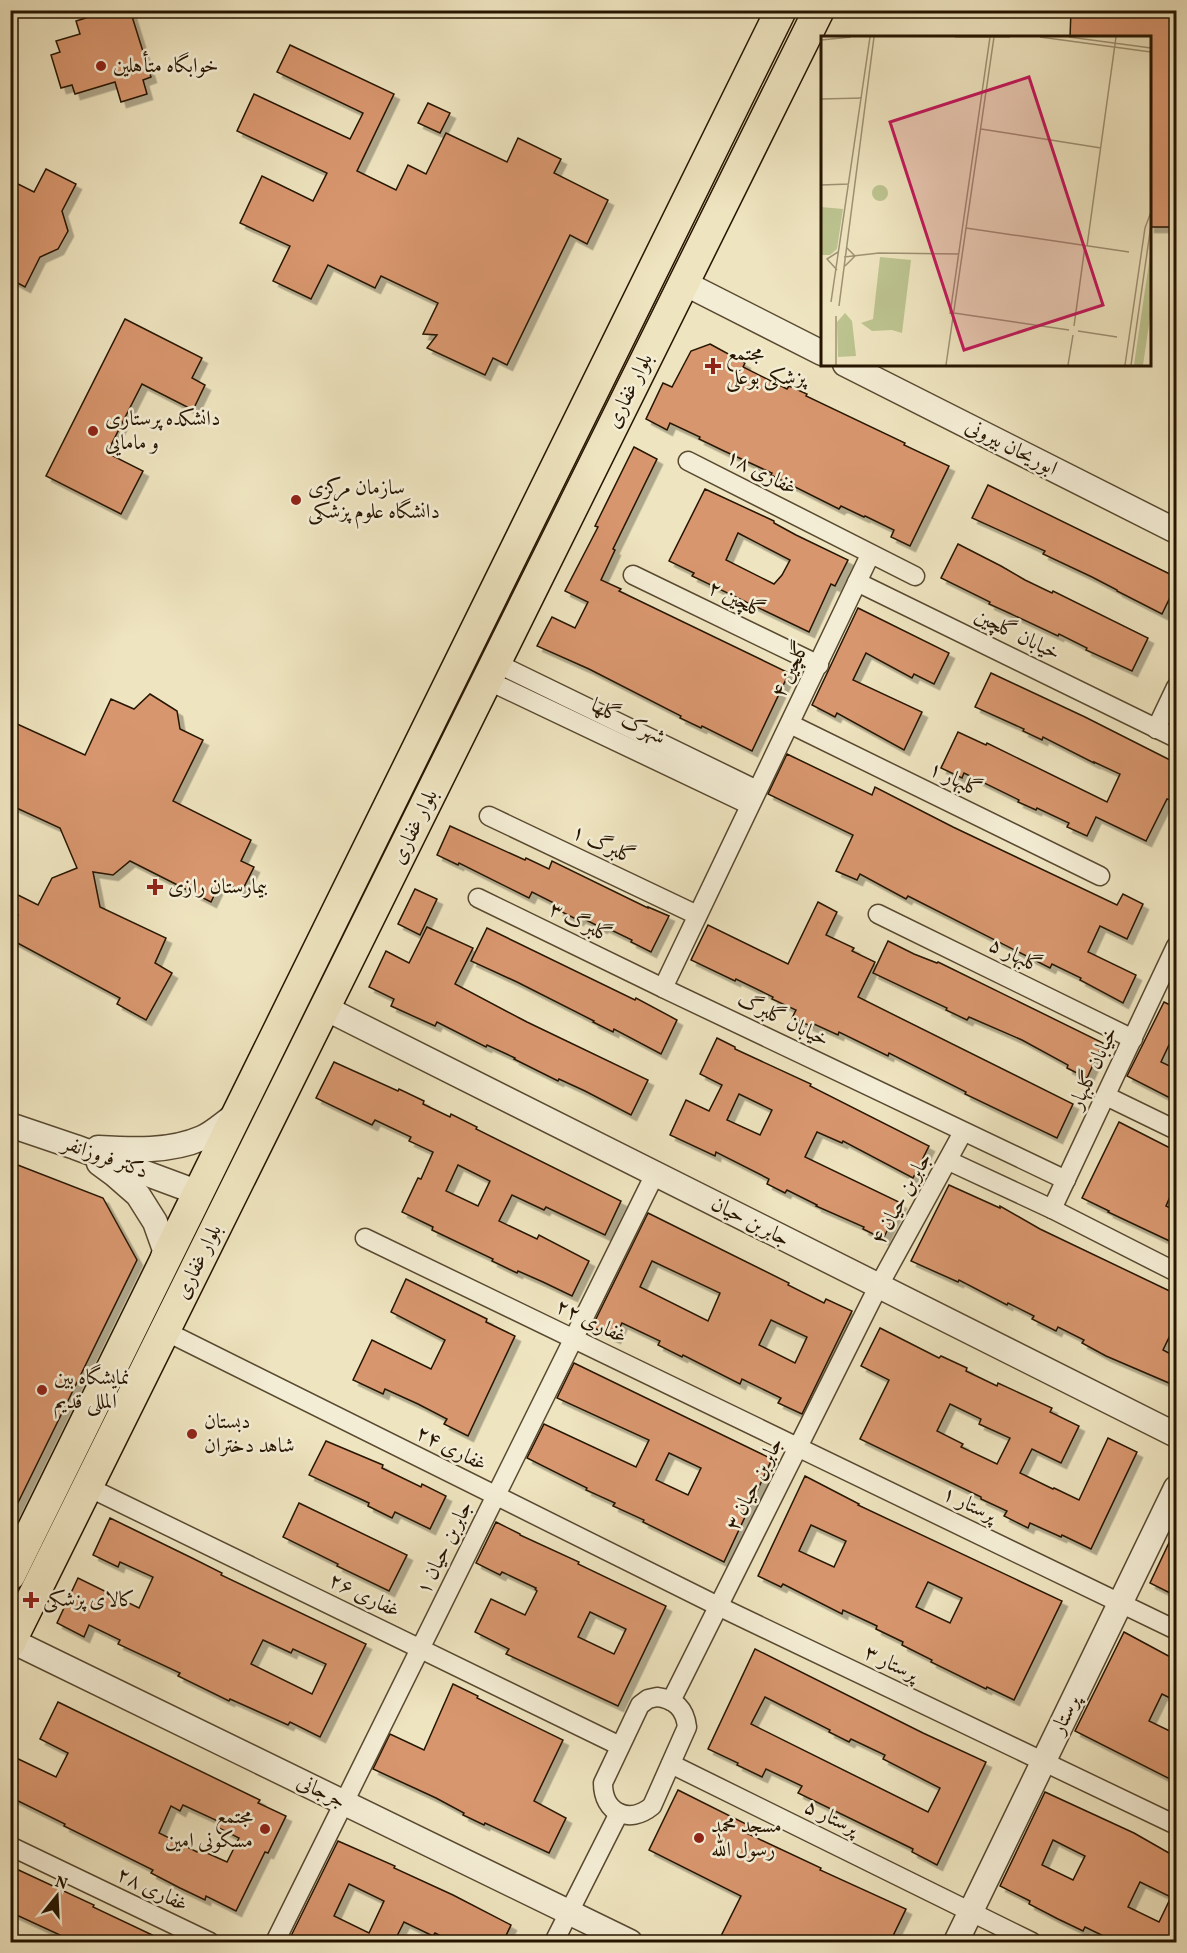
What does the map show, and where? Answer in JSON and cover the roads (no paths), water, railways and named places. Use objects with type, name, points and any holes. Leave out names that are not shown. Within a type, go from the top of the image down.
[{"type":"main road","name":"بلوار غفاری","points":[[10,1575],[781,10]]},
{"type":"main road","name":"بلوار غفاری","points":[[11,1642],[819,10]]},
{"type":"street","points":[[684,283],[821,352]]},
{"type":"street","name":"ابوریحان بیرونی","points":[[849,366],[1176,531]]},
{"type":"street","name":"غفاری ۱۸","points":[[688,461],[870,555]]},
{"type":"street","points":[[870,555],[915,576]]},
{"type":"street","name":"گلچین ۴","points":[[753,797],[819,665],[870,555]]},
{"type":"street","name":"گلچین ۲","points":[[633,574],[819,665]]},
{"type":"street","name":"خیابان گلچین","points":[[857,582],[1156,729]]},
{"type":"street","name":"شهرک گلها","points":[[492,671],[753,797]]},
{"type":"street","points":[[1174,699],[1156,729],[1176,738]]},
{"type":"street","name":"گلبهار ۱","points":[[789,724],[1100,876]]},
{"type":"street","points":[[663,987],[753,797]]},
{"type":"street","name":"گلبرگ ۱","points":[[489,816],[697,915]]},
{"type":"street","name":"گلبرگ ۳","points":[[478,898],[663,987]]},
{"type":"street","name":"گلبهار ۵","points":[[878,914],[1133,1039]]},
{"type":"street","name":"خیابان گلبهار","points":[[1052,1209],[1133,1039],[1169,982],[1176,946]]},
{"type":"street","name":"خیابان گلبرگ","points":[[663,987],[1066,1180]]},
{"type":"street","name":"جابربن حیان","points":[[325,1008],[1176,1435]]},
{"type":"street","points":[[1106,1096],[1176,1130]]},
{"type":"street","points":[[75,1147],[138,1150],[177,1145],[203,1138],[238,1113]]},
{"type":"street","name":"دکتر فروزانفر","points":[[10,1125],[199,1193]]},
{"type":"street","name":"جابربن حیان ۴","points":[[878,1287],[963,1132]]},
{"type":"street","points":[[75,1147],[114,1174],[138,1195],[154,1222],[165,1250],[158,1277]]},
{"type":"street","points":[[949,1161],[1052,1209],[1176,1272]]},
{"type":"street","name":"جابربن حیان ۱","points":[[275,1942],[655,1174]]},
{"type":"street","name":"غفاری ۲۲","points":[[365,1238],[798,1447]]},
{"type":"street","name":"جابربن حیان ۳","points":[[671,1701],[878,1287]]},
{"type":"street","name":"غفاری ۲۴","points":[[165,1331],[718,1606]]},
{"type":"street","name":"پرستار ۱","points":[[798,1447],[1176,1630]]},
{"type":"street","name":"غفاری ۲۶","points":[[88,1487],[620,1746]]},
{"type":"street","name":"پرستار","points":[[956,1942],[1176,1488]]},
{"type":"street","name":"پرستار ۳","points":[[718,1606],[1176,1826]]},
{"type":"street","name":"جرجانی","points":[[11,1642],[630,1942]]},
{"type":"street","points":[[657,1697],[671,1701],[682,1709],[687,1727],[652,1806],[637,1815],[619,1813],[611,1808],[606,1800],[603,1782],[640,1705],[657,1697]]},
{"type":"street","name":"پرستار ۵","points":[[671,1764],[1032,1942]]},
{"type":"street","points":[[554,1942],[619,1813]]},
{"type":"street","name":"غفاری ۲۸","points":[[10,1846],[210,1942]]},
{"type":"place","name":"خوابگاه متأهلین","points":[[101,66]]},
{"type":"place","name":"مجتمع پزشکی بوعلی","points":[[713,366]]},
{"type":"place","name":"دانشکده پرستاری و مامایی","points":[[93,431]]},
{"type":"place","name":"سازمان مرکزی دانشگاه علوم پزشکی","points":[[296,500]]},
{"type":"place","name":"بیمارستان رازی","points":[[155,887]]},
{"type":"place","name":"نمایشگاه بین المللی قدیم","points":[[42,1390]]},
{"type":"place","name":"دبستان شاهد دختران","points":[[192,1434]]},
{"type":"place","name":"کالای پزشکی","points":[[31,1600]]},
{"type":"place","name":"مجتمع مسکونی امین","points":[[265,1829]]},
{"type":"place","name":"مسجد محمد رسول الله","points":[[699,1838]]}]
